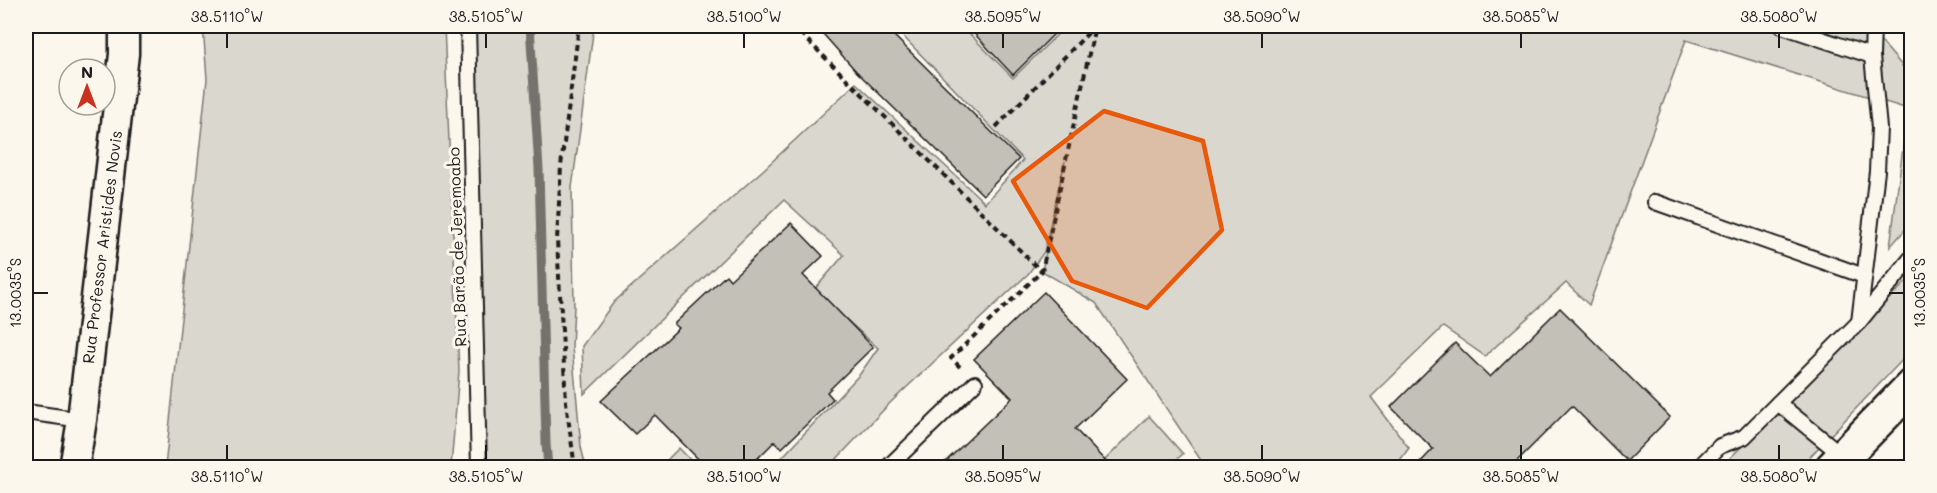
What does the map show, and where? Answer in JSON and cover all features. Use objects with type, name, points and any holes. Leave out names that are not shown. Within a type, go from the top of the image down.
[{"type":"main road","points":[[1837,462],[1911,386]]},
{"type":"street","name":"Rua Professor Aristides Novis","points":[[74,468],[82,420],[124,54],[124,26]]},
{"type":"lane","name":"Rua Barão de Jeremoabo","points":[[468,26],[479,468]]},
{"type":"lane","points":[[1782,26],[1872,56]]},
{"type":"lane","points":[[1859,322],[1877,171],[1879,128],[1872,56],[1873,26]]},
{"type":"lane","points":[[1655,202],[1864,276]]},
{"type":"lane","points":[[1698,468],[1720,446],[1744,437],[1859,322],[1911,257]]},
{"type":"lane","points":[[887,468],[975,382]]},
{"type":"lane","points":[[1778,403],[1837,462]]},
{"type":"lane","points":[[26,412],[82,420]]},
{"type":"path","points":[[575,468],[566,402],[557,240],[561,166],[579,26]]},
{"type":"path","points":[[793,26],[1042,271]]},
{"type":"path","points":[[975,382],[951,358],[1042,271],[1095,26]]},
{"type":"path","points":[[996,127],[1095,26]]},
{"type":"highlighted area","points":[[1104,111],[1203,141],[1222,230],[1147,308],[1072,281],[1013,181]]},
{"type":"shaded area","points":[[203,26],[444,26],[459,371],[451,467],[165,467],[207,79]]},
{"type":"shaded area","points":[[468,26],[594,26],[572,188],[574,306],[572,347],[581,447],[586,467],[479,467]]},
{"type":"shaded area","points":[[893,26],[962,26],[1013,78],[1066,26],[1759,26],[1796,38],[1801,26],[1875,26],[1873,32],[1911,76],[1911,223],[1890,247],[1908,109],[1686,40],[1589,305],[1566,283],[1485,356],[1443,327],[1371,397],[1409,448],[1395,467],[1211,468],[1200,459],[1096,303],[1042,271],[1065,161],[1044,252],[1028,274],[891,402],[829,467],[773,467],[860,374],[878,348],[814,290],[844,255],[784,200],[584,394],[582,346],[614,302],[763,170],[856,83],[985,203],[1023,160]]},
{"type":"shaded area","points":[[1911,277],[1911,351],[1800,467],[1720,468]]},
{"type":"shaded area","points":[[1149,416],[1183,454],[1168,467],[1097,468]]},
{"type":"shaded area","points":[[679,448],[697,467],[660,467]]},
{"type":"building","points":[[816,26],[884,26],[1019,159],[983,195],[856,71]]},
{"type":"building","points":[[967,26],[1062,26],[1013,75]]},
{"type":"building","points":[[791,223],[823,256],[803,275],[873,347],[827,392],[833,399],[782,448],[775,441],[748,468],[707,468],[655,415],[635,434],[601,401],[679,328],[674,324],[726,275],[730,280]]},
{"type":"building","points":[[1044,292],[1127,379],[1075,429],[1112,468],[939,468],[1012,398],[974,359]]},
{"type":"building","points":[[1560,308],[1670,417],[1627,461],[1572,406],[1510,468],[1415,468],[1433,449],[1391,407],[1455,343],[1490,377]]},
{"type":"waterway","points":[[530,26],[539,169],[548,468]]}]
